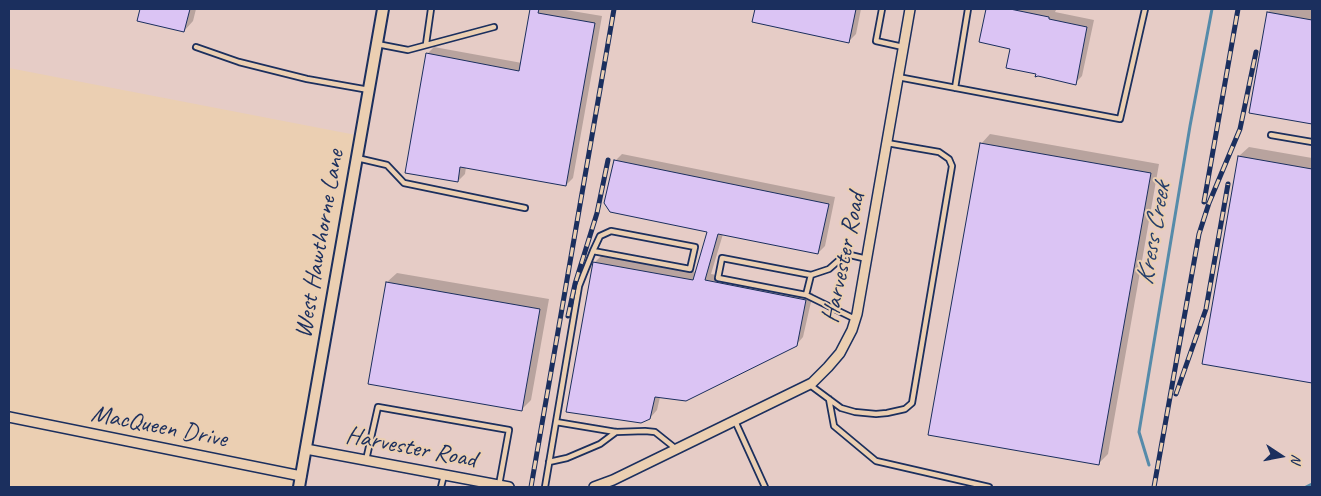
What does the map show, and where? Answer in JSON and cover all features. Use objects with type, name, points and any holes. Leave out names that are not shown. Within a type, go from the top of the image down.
[{"type":"street","name":"West Hawthorne Lane","points":[[299,487],[383,9]]},
{"type":"street","name":"Harvester Road","points":[[594,487],[613,480],[809,384],[840,354],[855,319],[910,9]]},
{"type":"street","name":"MacQueen Drive","points":[[9,417],[301,476]]},
{"type":"street","name":"Harvester Road","points":[[306,449],[504,486]]},
{"type":"lane","points":[[426,44],[431,9]]},
{"type":"lane","points":[[882,9],[876,41],[904,47]]},
{"type":"lane","points":[[955,88],[968,9]]},
{"type":"lane","points":[[898,77],[1120,119],[1145,9]]},
{"type":"lane","points":[[377,44],[408,50],[494,27]]},
{"type":"lane","points":[[196,47],[239,62],[307,79],[369,90]]},
{"type":"lane","points":[[1271,136],[1312,142]]},
{"type":"lane","points":[[809,384],[841,408],[876,414],[905,409],[912,403],[952,166],[949,159],[939,152],[887,143]]},
{"type":"lane","points":[[357,158],[387,165],[404,183],[525,208]]},
{"type":"lane","points":[[545,487],[579,286],[593,251],[600,236],[611,230],[695,247],[690,269],[593,251]]},
{"type":"lane","points":[[855,319],[806,295],[718,278],[722,258],[810,275],[829,269],[846,254],[866,259]]},
{"type":"lane","points":[[806,295],[810,275]]},
{"type":"lane","points":[[829,399],[834,426],[876,461],[989,487]]},
{"type":"lane","points":[[366,460],[378,407],[509,430],[504,486]]},
{"type":"lane","points":[[735,421],[765,487]]},
{"type":"lane","points":[[556,422],[616,432],[655,432],[676,448]]},
{"type":"lane","points":[[549,462],[567,458],[600,444],[616,432]]},
{"type":"lane","points":[[441,487],[444,475]]},
{"type":"shaded area","points":[[9,9],[379,9],[356,135],[9,68]]},
{"type":"shaded area","points":[[380,9],[1312,9],[1312,487],[295,487]]},
{"type":"building","points":[[140,9],[190,9],[184,32],[137,21]]},
{"type":"building","points":[[530,9],[539,9],[538,13],[595,23],[566,186],[460,167],[458,182],[405,173],[426,53],[519,71]]},
{"type":"building","points":[[755,9],[856,9],[849,43],[752,22]]},
{"type":"building","points":[[986,9],[1010,9],[1087,27],[1076,85],[1038,76],[1035,77],[1036,74],[1006,68],[1010,49],[979,42]]},
{"type":"building","points":[[1267,12],[1312,20],[1312,124],[1249,113]]},
{"type":"building","points":[[980,143],[1151,173],[1099,465],[928,435]]},
{"type":"building","points":[[1238,156],[1312,169],[1312,383],[1202,364]]},
{"type":"building","points":[[614,160],[829,204],[818,254],[718,234],[705,280],[806,300],[797,346],[686,401],[655,397],[650,419],[641,423],[566,412],[593,262],[693,280],[707,232],[610,212],[604,203]]},
{"type":"building","points":[[386,282],[540,309],[522,411],[368,384]]},
{"type":"waterway","name":"Kress Creek","points":[[1149,465],[1139,432],[1190,126],[1212,9]]},
{"type":"waterway","points":[[1306,487],[1312,484]]},
{"type":"railway","points":[[531,487],[614,9]]},
{"type":"railway","points":[[1204,202],[1238,9]]},
{"type":"railway","points":[[1154,487],[1199,234],[1209,203],[1240,129],[1256,52]]},
{"type":"railway","points":[[568,316],[575,284],[597,213],[608,160]]},
{"type":"railway","points":[[1176,394],[1206,309],[1228,184]]}]
